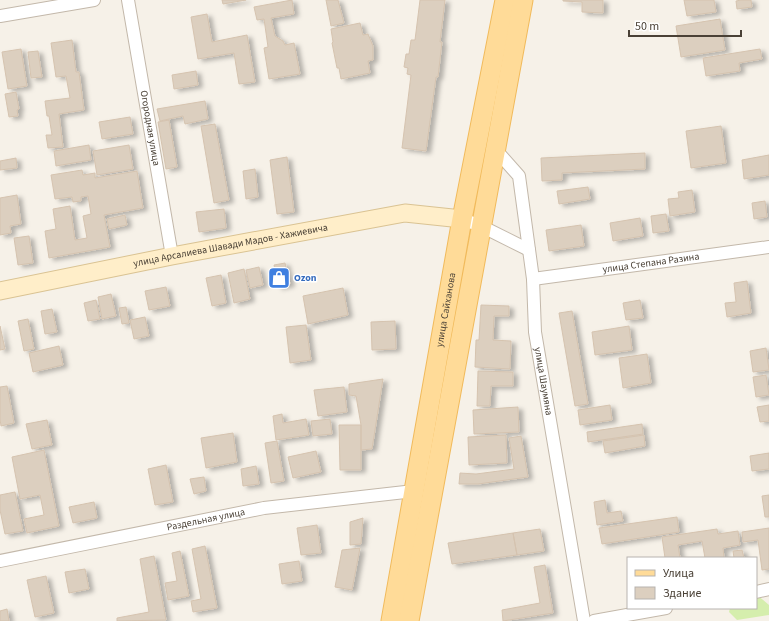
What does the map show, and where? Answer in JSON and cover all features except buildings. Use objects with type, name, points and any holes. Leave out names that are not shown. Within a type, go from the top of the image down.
[{"type":"main road","name":"улица Сайханова","points":[[391,621],[462,219],[505,0]]},
{"type":"main road","name":"улица Сайханова","points":[[409,621],[523,0]]},
{"type":"street","points":[[0,16],[94,0]]},
{"type":"street","name":"Огородная улица","points":[[128,0],[172,256]]},
{"type":"street","name":"улица Шаумяна","points":[[495,149],[519,176],[533,279],[535,332],[584,621]]},
{"type":"street","name":"улица Арсалиева Шавади Мадов - Хажиевича","points":[[0,291],[172,256],[405,213],[462,219]]},
{"type":"street","points":[[462,219],[481,226],[529,250]]},
{"type":"street","name":"улица Степана Разина","points":[[533,279],[769,247]]},
{"type":"street","name":"Раздельная улица","points":[[0,561],[264,508],[414,491]]},
{"type":"street","points":[[757,592],[769,589]]},
{"type":"street","points":[[594,621],[660,609]]},
{"type":"green space","points":[[757,595],[769,605],[769,615],[737,620],[729,612],[730,609],[757,609]]},
{"type":"place","name":"Ozon","points":[[279,278]]}]
